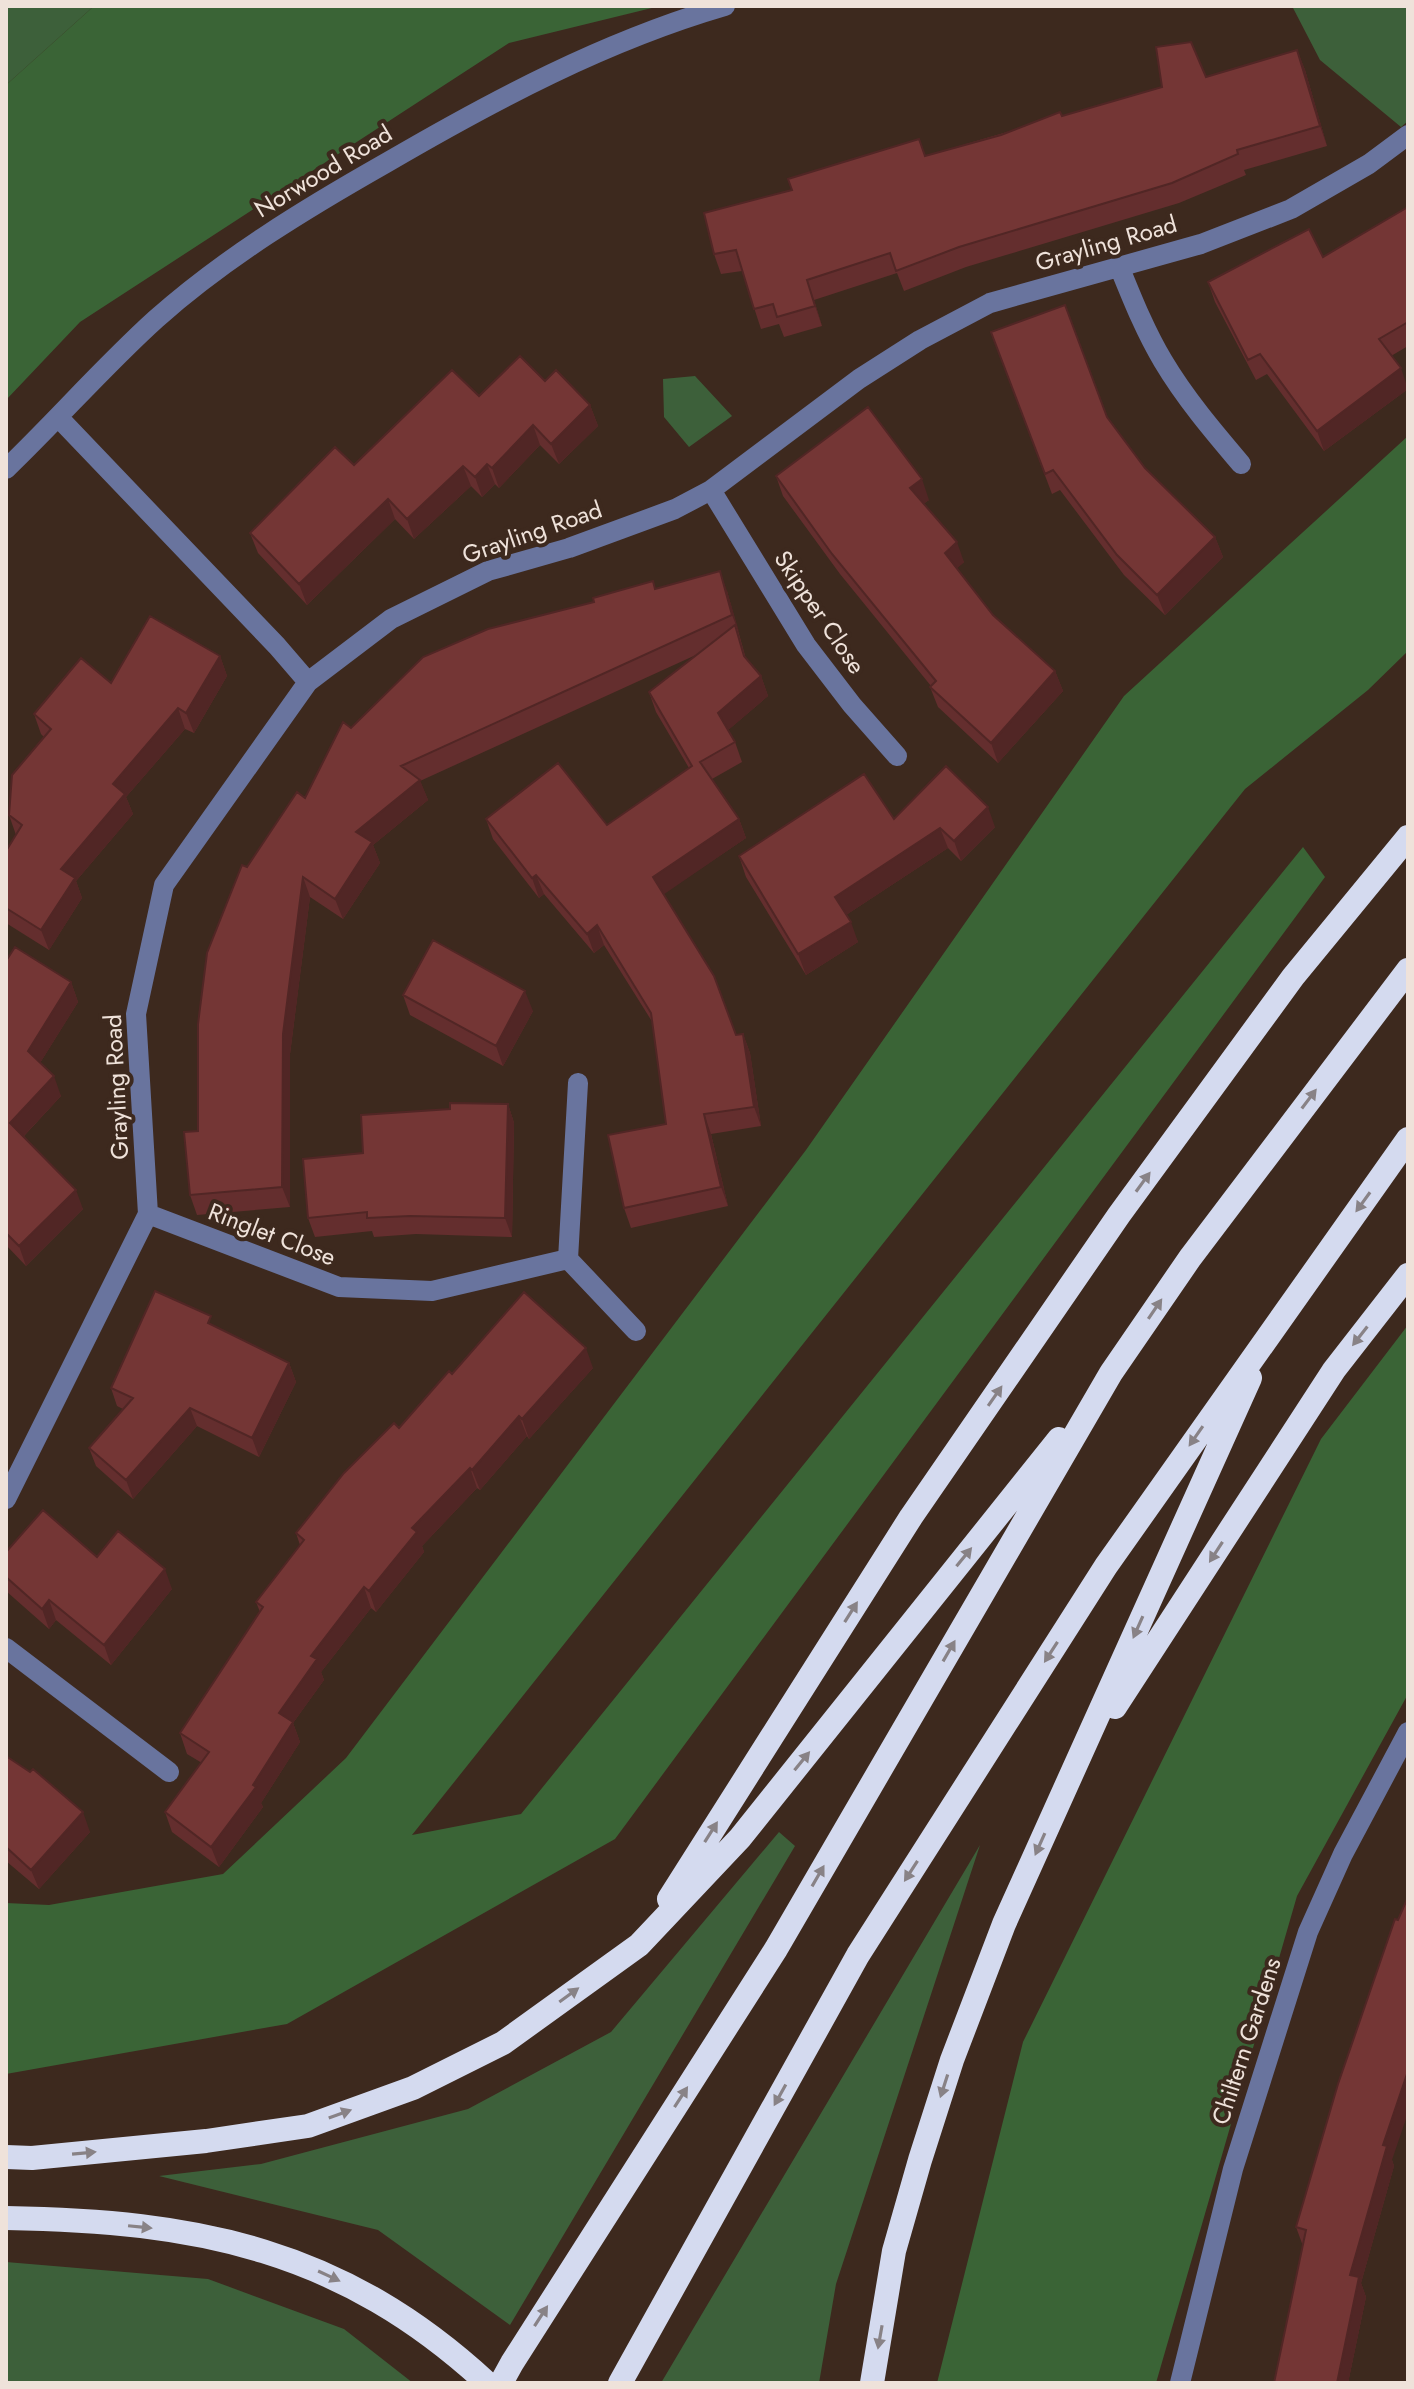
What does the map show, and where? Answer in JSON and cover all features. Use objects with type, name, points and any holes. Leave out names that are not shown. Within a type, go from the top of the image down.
[{"type":"highway","points":[[639,1945],[911,1517],[1119,1215],[1293,977],[1408,837]]},
{"type":"highway","points":[[6,2157],[32,2158],[206,2141],[308,2126],[413,2088],[503,2043],[639,1945],[740,1838],[1111,1373],[1190,1258],[1408,970]]},
{"type":"highway","points":[[620,2383],[858,1955],[1106,1566],[1408,1139]]},
{"type":"highway","points":[[1072,1773],[1334,1370],[1408,1275]]},
{"type":"highway","points":[[872,2383],[894,2251],[952,2060],[1004,1924],[1273,1327]]},
{"type":"highway","points":[[501,2383],[776,1949],[1111,1373]]},
{"type":"highway","points":[[6,2218],[61,2219],[179,2230],[257,2248],[326,2273],[391,2307],[450,2349],[487,2383]]},
{"type":"street","name":"Norwood Road","points":[[6,469],[156,320],[216,271],[295,215],[532,81],[621,42],[725,6]]},
{"type":"street","name":"Grayling Road","points":[[6,1499],[148,1214],[136,1014],[164,885],[308,682],[391,619],[488,571],[569,548],[675,509],[711,490],[859,379],[920,340],[990,303],[1201,244],[1291,209],[1369,164],[1408,135]]},
{"type":"street","points":[[1119,266],[1162,361],[1200,416],[1241,464]]},
{"type":"street","points":[[59,418],[308,682]]},
{"type":"street","name":"Skipper Close","points":[[711,490],[806,645],[852,705],[897,756]]},
{"type":"street","points":[[578,1083],[568,1259],[636,1331]]},
{"type":"street","name":"Ringlet Close","points":[[148,1214],[339,1287],[432,1291],[568,1259]]},
{"type":"street","points":[[6,1648],[169,1772]]},
{"type":"street","name":"Chiltern Gardens","points":[[1180,2383],[1233,2169],[1308,1932],[1343,1854],[1408,1732]]},
{"type":"green space","points":[[6,6],[94,6],[6,85]]},
{"type":"green space","points":[[94,6],[660,6],[509,43],[80,322],[6,400],[6,85]]},
{"type":"green space","points":[[1292,6],[1408,6],[1408,121],[1401,127],[1320,60]]},
{"type":"green space","points":[[695,376],[732,416],[689,447],[664,417],[663,379]]},
{"type":"green space","points":[[1408,436],[1408,651],[1368,690],[1245,789],[412,1835],[521,1814],[1303,847],[1325,877],[615,1839],[287,2024],[6,2074],[6,1903],[49,1905],[223,1874],[346,1758],[806,1150],[1124,696]]},
{"type":"green space","points":[[1408,1325],[1408,1694],[1297,1896],[1156,2383],[937,2383],[1023,2042],[1321,1439]]},
{"type":"green space","points":[[779,1832],[795,1846],[510,2325],[378,2230],[159,2176],[261,2164],[468,2109],[611,2032]]},
{"type":"green space","points":[[980,1845],[836,2284],[819,2383],[661,2383]]},
{"type":"green space","points":[[6,2262],[208,2279],[344,2329],[413,2383],[6,2383]]},
{"type":"building","points":[[1191,42],[1206,77],[1297,50],[1320,126],[1237,150],[1238,154],[1172,183],[959,247],[896,271],[890,253],[807,280],[815,306],[777,317],[773,304],[754,309],[736,250],[714,254],[704,213],[792,190],[788,179],[919,139],[925,156],[1001,135],[1060,112],[1062,116],[1162,87],[1156,47]]},
{"type":"building","points":[[1408,207],[1408,322],[1379,339],[1401,368],[1317,431],[1260,354],[1248,360],[1208,282],[1309,229],[1323,257]]},
{"type":"building","points":[[1065,305],[1107,417],[1145,468],[1215,537],[1157,595],[1117,555],[1053,470],[1045,474],[991,332]]},
{"type":"building","points":[[520,356],[545,381],[556,370],[590,405],[551,444],[533,425],[492,468],[487,464],[475,477],[463,466],[407,519],[388,499],[299,584],[250,533],[335,447],[354,465],[452,370],[479,396]]},
{"type":"building","points":[[868,407],[922,479],[910,488],[957,542],[945,553],[993,615],[1055,671],[991,743],[930,687],[936,681],[832,554],[776,476]]},
{"type":"building","points":[[720,571],[732,615],[401,766],[420,780],[356,832],[372,842],[335,899],[303,877],[283,1034],[282,1187],[190,1195],[184,1132],[198,1131],[198,1024],[207,953],[242,865],[247,867],[297,792],[305,798],[343,722],[351,728],[423,657],[488,629],[594,602],[593,598],[653,581],[655,589]]},
{"type":"building","points":[[150,616],[220,656],[186,713],[178,708],[113,784],[125,794],[61,869],[75,878],[41,930],[6,908],[6,851],[22,825],[9,815],[12,775],[51,729],[34,714],[81,658],[111,683]]},
{"type":"building","points":[[735,625],[744,656],[761,676],[718,713],[735,742],[700,762],[739,819],[653,877],[714,976],[736,1035],[743,1034],[754,1107],[704,1114],[721,1187],[624,1208],[608,1135],[666,1124],[651,1013],[597,925],[587,934],[536,875],[532,878],[486,819],[558,763],[607,825],[692,766],[649,692]]},
{"type":"building","points":[[946,766],[988,807],[954,841],[940,828],[835,897],[851,922],[798,954],[739,856],[864,774],[894,819]]},
{"type":"building","points":[[433,940],[525,991],[496,1046],[403,995]]},
{"type":"building","points":[[15,947],[71,982],[28,1051],[54,1076],[10,1123],[76,1190],[19,1246],[6,1233],[6,961]]},
{"type":"building","points":[[450,1103],[508,1104],[505,1218],[367,1218],[367,1212],[308,1218],[303,1159],[363,1153],[361,1115],[450,1109]]},
{"type":"building","points":[[155,1291],[211,1316],[208,1323],[289,1363],[252,1438],[190,1408],[126,1480],[89,1448],[133,1398],[111,1388]]},
{"type":"building","points":[[524,1292],[586,1348],[522,1419],[519,1416],[472,1470],[470,1468],[412,1528],[417,1532],[369,1591],[364,1587],[311,1656],[317,1659],[279,1713],[293,1722],[253,1785],[256,1787],[211,1847],[165,1812],[209,1752],[180,1733],[263,1607],[256,1602],[304,1540],[296,1533],[344,1473],[394,1423],[399,1428],[449,1371],[452,1374]]},
{"type":"building","points":[[43,1510],[97,1557],[118,1531],[165,1569],[104,1645],[49,1600],[42,1609],[6,1577],[6,1552]]},
{"type":"building","points":[[6,1756],[30,1772],[33,1769],[83,1812],[31,1870],[6,1847]]},
{"type":"building","points":[[1408,1897],[1408,2071],[1383,2145],[1387,2146],[1350,2275],[1359,2277],[1337,2383],[1274,2383],[1306,2230],[1296,2227],[1338,2084],[1395,1919],[1398,1920]]}]
